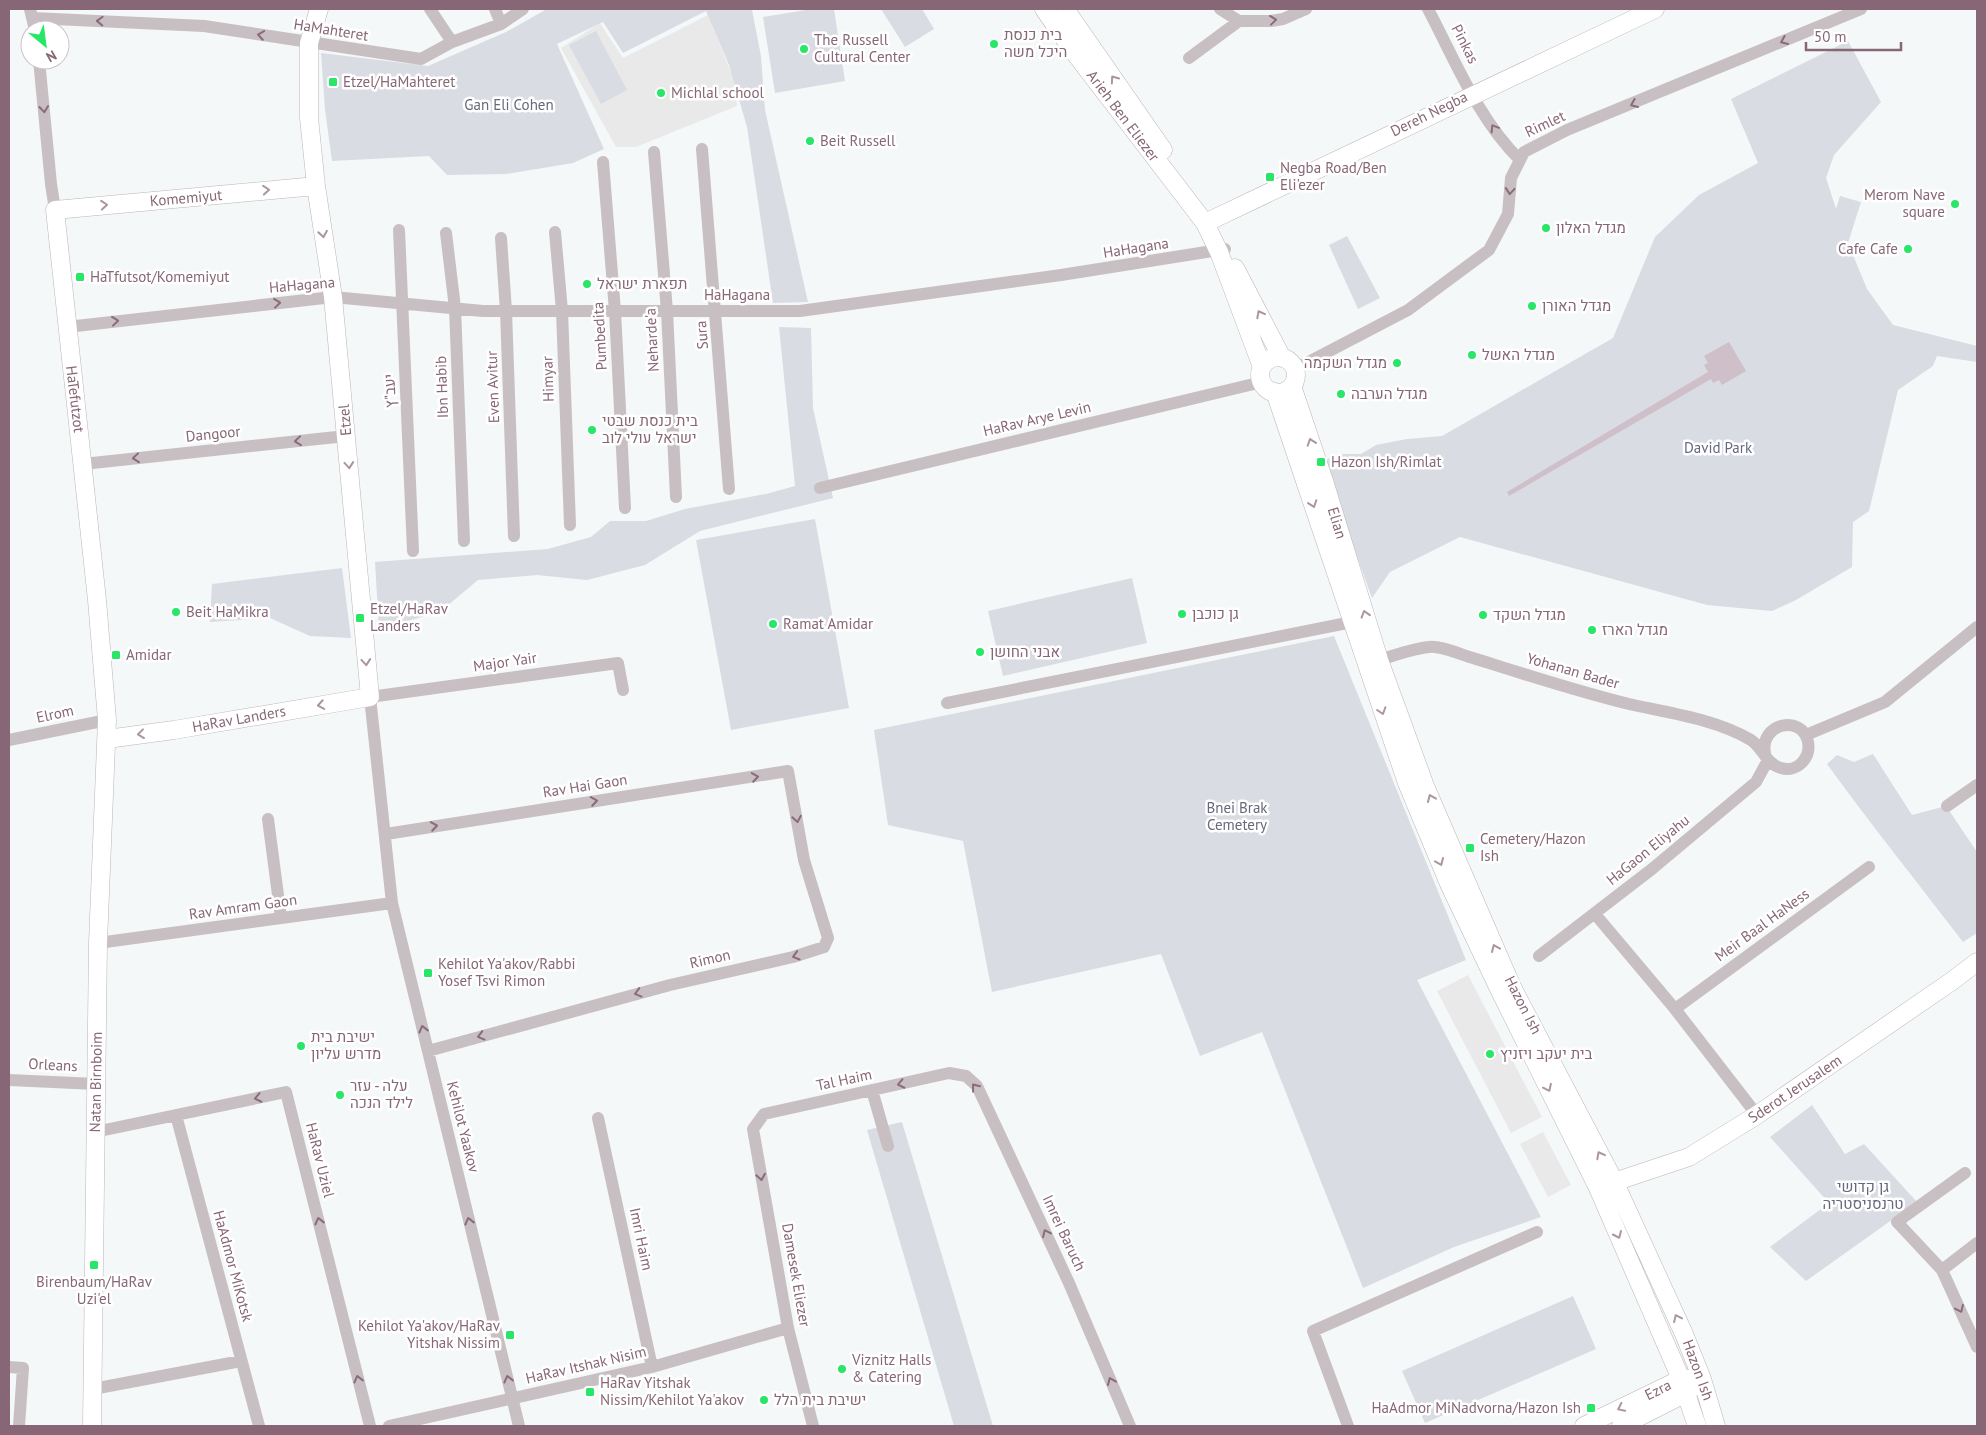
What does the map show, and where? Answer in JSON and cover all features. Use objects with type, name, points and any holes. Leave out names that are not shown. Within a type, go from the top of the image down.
[{"type":"street","name":"Etzel","points":[[318,9],[309,43],[309,118],[316,186],[333,296],[370,697],[386,834]]},
{"type":"street","points":[[430,9],[452,42]]},
{"type":"street","points":[[495,9],[502,24]]},
{"type":"street","name":"HaMahteret","points":[[33,19],[204,26],[421,59],[452,42],[502,24],[523,9]]},
{"type":"street","name":"Arieh Ben Eliezer","points":[[1044,9],[1071,48],[1208,221]]},
{"type":"street","name":"Arieh Ben Eliezer","points":[[1065,9],[1208,221]]},
{"type":"street","points":[[1220,9],[1239,21]]},
{"type":"street","points":[[1189,58],[1239,21],[1283,19],[1306,9]]},
{"type":"street","name":"Pinkas","points":[[1428,9],[1472,94],[1502,142],[1520,160]]},
{"type":"street","name":"Dereh Negba","points":[[1208,221],[1472,94],[1655,9]]},
{"type":"street","name":"Rimlet","points":[[1290,371],[1408,310],[1489,250],[1508,214],[1511,178],[1524,152],[1567,130],[1856,10]]},
{"type":"street","name":"HaTefutzot","points":[[41,70],[51,184],[56,210],[83,464],[107,720],[107,738]]},
{"type":"street","name":"Sura","points":[[702,149],[730,489]]},
{"type":"street","name":"Neharde'a","points":[[654,152],[667,311],[676,497]]},
{"type":"street","name":"Pumbedita","points":[[603,162],[615,311],[625,508]]},
{"type":"street","name":"Komemiyut","points":[[56,210],[316,186]]},
{"type":"street","name":"Elian","points":[[1208,221],[1222,250],[1290,371],[1324,481],[1373,662]]},
{"type":"street","name":"יעב\"ץ","points":[[399,230],[413,551]]},
{"type":"street","name":"Himyar","points":[[555,232],[562,311],[570,525]]},
{"type":"street","name":"Ibn Habib","points":[[446,233],[455,308],[464,541]]},
{"type":"street","name":"Even Avitur","points":[[501,238],[506,311],[514,536]]},
{"type":"street","name":"Elian","points":[[1222,250],[1266,381],[1352,622],[1373,662]]},
{"type":"street","name":"HaHagana","points":[[67,326],[333,296],[506,311],[800,311],[1222,250]]},
{"type":"street","points":[[1270,359],[1290,371],[1284,391],[1266,381],[1270,359]]},
{"type":"street","name":"HaRav Arye Levin","points":[[820,488],[1266,381]]},
{"type":"street","name":"Dangoor","points":[[83,464],[346,436]]},
{"type":"street","points":[[947,704],[1352,622]]},
{"type":"street","points":[[1806,735],[1885,702],[1977,626]]},
{"type":"street","name":"Yohanan Bader","points":[[1373,662],[1431,646],[1619,701],[1715,725],[1752,741],[1766,757]]},
{"type":"street","name":"Hazon Ish","points":[[1373,662],[1512,987],[1614,1182],[1684,1334],[1702,1379],[1716,1426]]},
{"type":"street","name":"Hazon Ish","points":[[1373,662],[1407,783],[1450,886],[1598,1188],[1684,1386],[1697,1426]]},
{"type":"street","name":"Major Yair","points":[[370,697],[618,663],[623,690]]},
{"type":"street","name":"HaRav Landers","points":[[107,738],[174,730],[370,697]]},
{"type":"street","name":"Elrom","points":[[9,740],[107,720]]},
{"type":"street","points":[[1778,726],[1794,726],[1806,735],[1808,749],[1802,763],[1789,769],[1774,765],[1766,757],[1764,741],[1768,734],[1778,726]]},
{"type":"street","name":"Natan Birnboim","points":[[92,1426],[98,944],[107,738]]},
{"type":"street","name":"HaGaon Eliyahu","points":[[1539,956],[1595,914],[1756,782],[1766,757]]},
{"type":"street","name":"Rav Hai Gaon","points":[[386,834],[788,771]]},
{"type":"street","name":"Rimon","points":[[428,1051],[670,985],[793,957],[824,947],[828,938],[804,860],[788,771]]},
{"type":"street","points":[[1947,806],[1977,785]]},
{"type":"street","points":[[268,820],[281,918]]},
{"type":"street","name":"Kehilot Yaakov","points":[[386,834],[392,902],[519,1426]]},
{"type":"street","name":"Meir Baal HaNess","points":[[1674,1009],[1869,867]]},
{"type":"street","name":"Rav Amram Gaon","points":[[98,944],[392,902]]},
{"type":"street","points":[[1595,914],[1674,1009],[1757,1115]]},
{"type":"street","name":"Sderot Jerusalem","points":[[1598,1188],[1689,1157],[1757,1115],[1952,982],[1977,962]]},
{"type":"street","name":"Tal Haim","points":[[753,1129],[764,1114],[949,1074]]},
{"type":"street","name":"Imrei Baruch","points":[[949,1074],[966,1076],[977,1086],[1070,1282],[1130,1426]]},
{"type":"street","name":"Orleans","points":[[9,1080],[96,1084]]},
{"type":"street","points":[[872,1090],[888,1146]]},
{"type":"street","name":"HaRav Uziel","points":[[95,1132],[286,1092],[370,1426]]},
{"type":"street","name":"HaAdmor MiKotsk","points":[[176,1115],[259,1426]]},
{"type":"street","name":"Imri Haim","points":[[598,1118],[652,1368]]},
{"type":"street","name":"Damesek Eliezer","points":[[753,1129],[788,1328],[812,1426]]},
{"type":"street","points":[[1964,1173],[1897,1222],[1942,1270],[1977,1347]]},
{"type":"street","points":[[1348,1426],[1313,1331],[1537,1232]]},
{"type":"street","points":[[1942,1270],[1977,1243]]},
{"type":"street","name":"HaRav Itshak Nisim","points":[[389,1426],[652,1368],[788,1328]]},
{"type":"street","points":[[93,1389],[241,1361]]},
{"type":"street","points":[[9,1367],[23,1368],[19,1426]]},
{"type":"street","name":"Ezra","points":[[1584,1426],[1702,1379]]},
{"type":"street","name":"Ezra","points":[[1621,1426],[1684,1386]]},
{"type":"shaded area","name":"Michlal school","points":[[708,15],[734,80],[737,106],[636,147],[616,147],[561,48],[600,23],[623,58]]},
{"type":"shaded area","points":[[1729,342],[1746,371],[1722,385],[1719,380],[1713,383],[1711,379],[1509,496],[1507,492],[1708,372],[1704,365],[1708,363],[1704,356]]},
{"type":"shaded area","name":"בית יעקב ויזניץ","points":[[1468,975],[1542,1117],[1511,1133],[1437,991]]},
{"type":"shaded area","points":[[1543,1132],[1571,1185],[1548,1197],[1520,1144]]},
{"type":"green space","name":"Gan Eli Cohen","points":[[547,9],[763,9],[752,10],[761,56],[765,110],[808,302],[773,303],[747,127],[729,65],[706,11],[623,53],[603,22],[557,44],[604,149],[573,163],[506,174],[447,175],[429,156],[332,161],[325,110],[321,53],[428,66],[506,32]]},
{"type":"green space","name":"The Russell Cultural Center","points":[[812,9],[834,9],[845,81],[775,93],[763,17]]},
{"type":"green space","points":[[881,9],[922,9],[934,29],[905,47]]},
{"type":"green space","points":[[596,31],[627,90],[601,104],[569,45]]},
{"type":"green space","name":"David Park","points":[[1848,41],[1881,102],[1834,155],[1826,178],[1836,209],[1840,196],[1861,202],[1848,243],[1867,289],[1893,325],[1977,346],[1977,362],[1937,356],[1933,366],[1898,390],[1869,511],[1853,522],[1852,567],[1796,600],[1772,611],[1707,605],[1460,537],[1390,572],[1372,598],[1323,463],[1334,454],[1361,454],[1376,445],[1407,439],[1442,436],[1613,338],[1655,237],[1699,195],[1758,163],[1731,99]]},
{"type":"green space","points":[[1347,236],[1380,298],[1358,309],[1329,245]]},
{"type":"green space","points":[[779,327],[811,328],[813,408],[833,498],[700,531],[645,565],[587,580],[537,575],[478,580],[440,612],[379,629],[375,562],[548,549],[591,537],[610,521],[646,521],[685,509],[766,494],[795,486]]},
{"type":"green space","name":"Ramat Amidar","points":[[815,519],[849,708],[731,730],[696,540]]},
{"type":"green space","points":[[342,568],[351,638],[310,636],[270,618],[210,622],[212,584]]},
{"type":"green space","points":[[1132,578],[1147,643],[1003,676],[988,611]]},
{"type":"green space","name":"Bnei Brak Cemetery","points":[[1334,636],[1466,960],[1417,980],[1541,1217],[1454,1247],[1363,1288],[1262,1032],[1200,1056],[1161,954],[992,992],[963,841],[888,825],[874,730]]},
{"type":"green space","points":[[1873,754],[1912,815],[1946,806],[1977,852],[1977,933],[1963,942],[1827,764],[1837,755],[1854,762]]},
{"type":"green space","name":"גן קדושי טרנסניסטריה","points":[[1812,1105],[1845,1154],[1864,1144],[1917,1202],[1806,1281],[1770,1247],[1829,1203],[1770,1137]]},
{"type":"green space","points":[[902,1122],[993,1426],[954,1426],[867,1130]]},
{"type":"green space","points":[[1573,1296],[1596,1349],[1425,1423],[1402,1371]]},
{"type":"place","name":"בית כנסת היכל משה","points":[[994,44]]},
{"type":"place","name":"The Russell Cultural Center","points":[[804,49]]},
{"type":"place","name":"Etzel/HaMahteret","points":[[333,82]]},
{"type":"place","name":"Michlal school","points":[[661,93]]},
{"type":"place","name":"Beit Russell","points":[[810,141]]},
{"type":"place","name":"Negba Road/Ben Eli'ezer","points":[[1270,177]]},
{"type":"place","name":"Merom Nave square","points":[[1955,204]]},
{"type":"place","name":"מגדל האלון","points":[[1546,228]]},
{"type":"place","name":"Cafe Cafe","points":[[1908,249]]},
{"type":"place","name":"HaTfutsot/Komemiyut","points":[[80,277]]},
{"type":"place","name":"תפארת ישראל","points":[[587,284]]},
{"type":"place","name":"מגדל האורן","points":[[1532,306]]},
{"type":"place","name":"מגדל האשל","points":[[1472,355]]},
{"type":"place","name":"מגדל השקמה","points":[[1397,363]]},
{"type":"place","name":"מגדל הערבה","points":[[1341,394]]},
{"type":"place","name":"בית כנסת שבטי ישראל עולי לוב","points":[[592,430]]},
{"type":"place","name":"Hazon Ish/Rimlat","points":[[1321,462]]},
{"type":"place","name":"Beit HaMikra","points":[[176,612]]},
{"type":"place","name":"גן כוכבן","points":[[1182,614]]},
{"type":"place","name":"מגדל השקד","points":[[1483,615]]},
{"type":"place","name":"Etzel/HaRav Landers","points":[[360,618]]},
{"type":"place","name":"Ramat Amidar","points":[[773,624]]},
{"type":"place","name":"מגדל הארז","points":[[1592,630]]},
{"type":"place","name":"אבני החושן","points":[[980,652]]},
{"type":"place","name":"Amidar","points":[[116,655]]},
{"type":"place","name":"Cemetery/Hazon Ish","points":[[1470,848]]},
{"type":"place","name":"Kehilot Ya'akov/Rabbi Yosef Tsvi Rimon","points":[[428,973]]},
{"type":"place","name":"ישיבת בית מדרש עליון","points":[[301,1046]]},
{"type":"place","name":"בית יעקב ויזניץ","points":[[1490,1054]]},
{"type":"place","name":"עלה - עזר לילד הנכה","points":[[340,1095]]},
{"type":"place","name":"Birenbaum/HaRav Uzi'el","points":[[94,1265]]},
{"type":"place","name":"Kehilot Ya'akov/HaRav Yitshak Nissim","points":[[510,1335]]},
{"type":"place","name":"Viznitz Halls & Catering","points":[[842,1369]]},
{"type":"place","name":"HaRav Yitshak Nissim/Kehilot Ya'akov","points":[[590,1392]]},
{"type":"place","name":"ישיבת בית הלל","points":[[764,1400]]},
{"type":"place","name":"HaAdmor MiNadvorna/Hazon Ish","points":[[1591,1408]]}]
